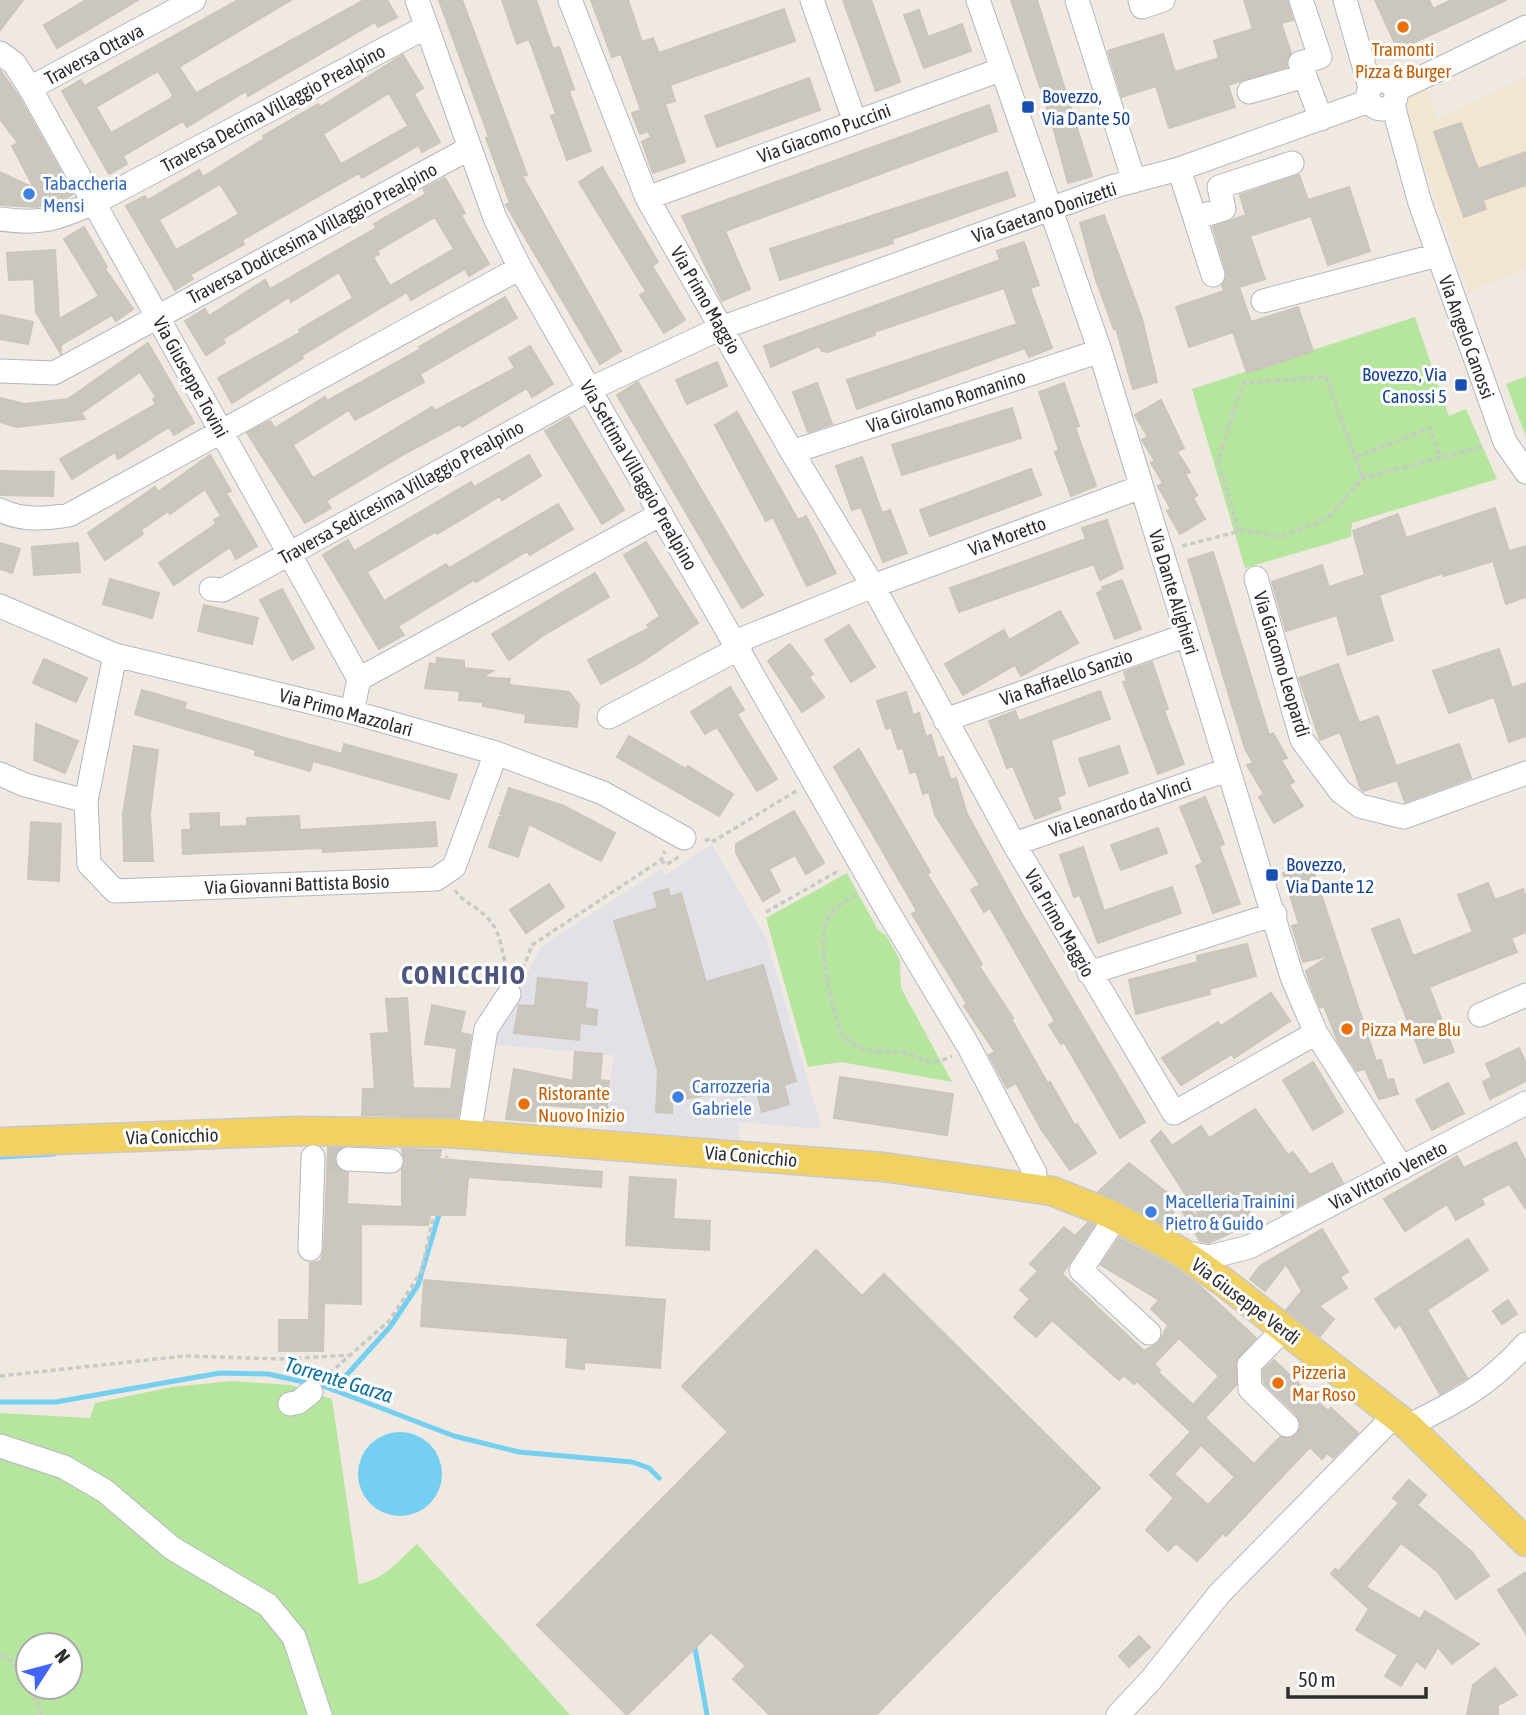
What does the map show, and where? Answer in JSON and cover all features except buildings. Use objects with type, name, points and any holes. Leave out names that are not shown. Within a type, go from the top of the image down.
[{"type":"main road","name":"Via Conicchio","points":[[0,1142],[326,1151],[461,1134],[1033,1181]]},
{"type":"main road","name":"Via Giuseppe Verdi","points":[[1033,1181],[1116,1217],[1181,1252],[1225,1283],[1401,1420],[1526,1542]]},
{"type":"street","name":"Traversa Ottava","points":[[30,88],[194,0]]},
{"type":"street","name":"Via Settima Villaggio Prealpino","points":[[417,0],[495,218],[520,268],[859,860],[969,1046]]},
{"type":"street","name":"Via Primo Maggio","points":[[570,0],[647,198],[792,452],[873,586],[1014,844],[1174,1113],[1316,1033]]},
{"type":"street","points":[[812,0],[855,122]]},
{"type":"street","name":"Via Dante Alighieri","points":[[978,0],[1100,351],[1227,770],[1275,914],[1292,977],[1316,1033],[1402,1168]]},
{"type":"street","points":[[1077,0],[1134,181]]},
{"type":"street","points":[[1140,0],[1142,7],[1163,0]]},
{"type":"street","points":[[1301,0],[1320,57],[1300,63],[1321,119]]},
{"type":"street","name":"Via Angelo Canossi","points":[[1348,0],[1505,442],[1526,472]]},
{"type":"street","name":"Traversa Decima Villaggio Prealpino","points":[[0,219],[32,223],[63,216],[94,203],[426,27]]},
{"type":"street","name":"Via Gaetano Donizetti","points":[[590,389],[721,328],[1050,209],[1179,169],[1321,119],[1382,95],[1526,27]]},
{"type":"street","name":"Via Giuseppe Tovini","points":[[0,53],[13,63],[30,88],[359,679]]},
{"type":"street","name":"Via Giacomo Puccini","points":[[647,198],[1000,69]]},
{"type":"street","points":[[1249,92],[1305,76]]},
{"type":"street","name":"Traversa Dodicesima Villaggio Prealpino","points":[[0,370],[54,373],[470,148]]},
{"type":"street","points":[[1195,218],[1224,209],[1219,187],[1292,163]]},
{"type":"street","points":[[1179,169],[1213,275]]},
{"type":"street","points":[[1263,301],[1438,256]]},
{"type":"street","points":[[0,510],[16,518],[45,519],[69,515],[520,268]]},
{"type":"street","name":"Via Girolamo Romanino","points":[[792,452],[1100,351]]},
{"type":"street","name":"Traversa Sedicesima Villaggio Prealpino","points":[[211,589],[223,590],[590,389]]},
{"type":"street","name":"Via Moretto","points":[[873,586],[1141,487]]},
{"type":"street","points":[[352,712],[359,679],[661,514]]},
{"type":"street","name":"Via Giacomo Leopardi","points":[[1256,578],[1302,740],[1340,791],[1360,806],[1404,817],[1526,773]]},
{"type":"street","points":[[609,717],[738,649],[746,638],[873,586]]},
{"type":"street","name":"Via Primo Mazzolari","points":[[0,606],[116,655],[352,712],[496,753],[603,793],[690,845]]},
{"type":"street","name":"Via Raffaello Sanzio","points":[[945,720],[1186,635]]},
{"type":"street","name":"Via Giovanni Battista Bosio","points":[[116,655],[86,801],[89,864],[115,891],[436,879],[447,872]]},
{"type":"street","points":[[447,872],[454,867],[496,753]]},
{"type":"street","name":"Via Leonardo da Vinci","points":[[1014,844],[1227,770]]},
{"type":"street","points":[[0,774],[25,785],[86,801]]},
{"type":"street","points":[[1089,973],[1275,914]]},
{"type":"street","points":[[461,1134],[486,1029],[509,994]]},
{"type":"street","points":[[1479,1015],[1526,995]]},
{"type":"street","points":[[969,1046],[1033,1181]]},
{"type":"street","name":"Via Vittorio Veneto","points":[[1181,1252],[1210,1257],[1249,1247],[1526,1103]]},
{"type":"street","points":[[310,1249],[311,1213],[326,1151],[391,1161]]},
{"type":"street","points":[[1116,1217],[1081,1270],[1149,1333]]},
{"type":"street","name":"Via Vittorio Veneto","points":[[1225,1283],[1232,1265],[1249,1247]]},
{"type":"street","points":[[1284,1329],[1249,1365],[1250,1389],[1287,1424]]},
{"type":"street","points":[[1118,1715],[1150,1681],[1220,1593],[1401,1420],[1471,1394],[1498,1375],[1526,1344]]},
{"type":"street","points":[[290,1404],[299,1402],[311,1392]]},
{"type":"street","points":[[0,1446],[64,1467],[105,1491],[172,1548],[268,1605],[295,1637],[320,1715]]},
{"type":"path","points":[[1239,531],[1218,461],[1243,383],[1326,377],[1363,478]]},
{"type":"path","points":[[1355,458],[1430,428],[1440,457]]},
{"type":"path","points":[[1163,553],[1239,531],[1280,537],[1328,518],[1363,478],[1505,442]]},
{"type":"path","points":[[447,872],[457,895],[480,908],[496,930],[506,967],[517,984],[532,945],[661,860],[666,866],[690,845],[711,838],[715,841],[813,780]]},
{"type":"path","points":[[766,912],[859,860]]},
{"type":"path","points":[[873,884],[835,909],[827,921],[825,949],[828,975],[841,1034],[871,1052],[899,1052],[931,1063],[969,1046]]},
{"type":"path","points":[[334,1367],[353,1355],[389,1321],[421,1272],[461,1134]]},
{"type":"path","points":[[0,1377],[185,1356],[281,1359],[353,1355]]},
{"type":"shaded area","points":[[1526,77],[1526,269],[1469,292],[1401,99],[1427,90],[1437,119]]},
{"type":"shaded area","points":[[712,844],[766,938],[822,1129],[738,1122],[740,1140],[607,1130],[613,1055],[487,1044],[510,995],[525,978],[541,947],[661,869],[666,875]]},
{"type":"green space","points":[[1415,317],[1449,416],[1466,409],[1497,479],[1352,523],[1351,537],[1245,568],[1192,389]]},
{"type":"green space","points":[[1526,376],[1526,437],[1506,384]]},
{"type":"green space","points":[[847,873],[878,930],[886,935],[900,960],[901,988],[952,1082],[841,1062],[808,1067],[766,918]]},
{"type":"green space","points":[[232,1381],[291,1385],[332,1399],[359,1584],[384,1574],[417,1544],[570,1715],[0,1715],[0,1413],[90,1418],[95,1403],[172,1387]]},
{"type":"water","points":[[400,1432],[416,1435],[430,1444],[439,1458],[442,1474],[439,1490],[430,1504],[416,1513],[400,1516],[384,1513],[370,1504],[361,1490],[358,1474],[361,1458],[370,1444],[384,1435]]},
{"type":"waterway","points":[[0,1157],[54,1154]]},
{"type":"waterway","points":[[333,1390],[390,1327],[418,1285],[440,1211]]},
{"type":"waterway","name":"Torrente Garza","points":[[0,1402],[56,1402],[220,1373],[268,1374],[326,1387],[454,1436],[519,1452],[632,1462],[649,1468],[659,1478]]},
{"type":"waterway","name":"Torrente Garza","points":[[695,1648],[707,1715]]},
{"type":"tunnel","points":[[328,1158],[348,1159]]},
{"type":"place","name":"Tramonti Pizza & Burger","points":[[1403,27]]},
{"type":"place","name":"Bovezzo, Via Dante 50","points":[[1028,107]]},
{"type":"place","name":"Tabaccheria Mensi","points":[[29,194]]},
{"type":"place","name":"Bovezzo, Via Canossi 5","points":[[1461,385]]},
{"type":"place","name":"Bovezzo, Via Dante 12","points":[[1272,875]]},
{"type":"place","name":"Pizza Mare Blu","points":[[1347,1029]]},
{"type":"place","name":"Carrozzeria Gabriele","points":[[678,1097]]},
{"type":"place","name":"Ristorante Nuovo Inizio","points":[[524,1104]]},
{"type":"place","name":"Macelleria Trainini Pietro & Guido","points":[[1151,1212]]},
{"type":"place","name":"Pizzeria Mar Roso","points":[[1278,1383]]},
{"type":"district","name":"CONICCHIO","points":[[464,975]]}]
